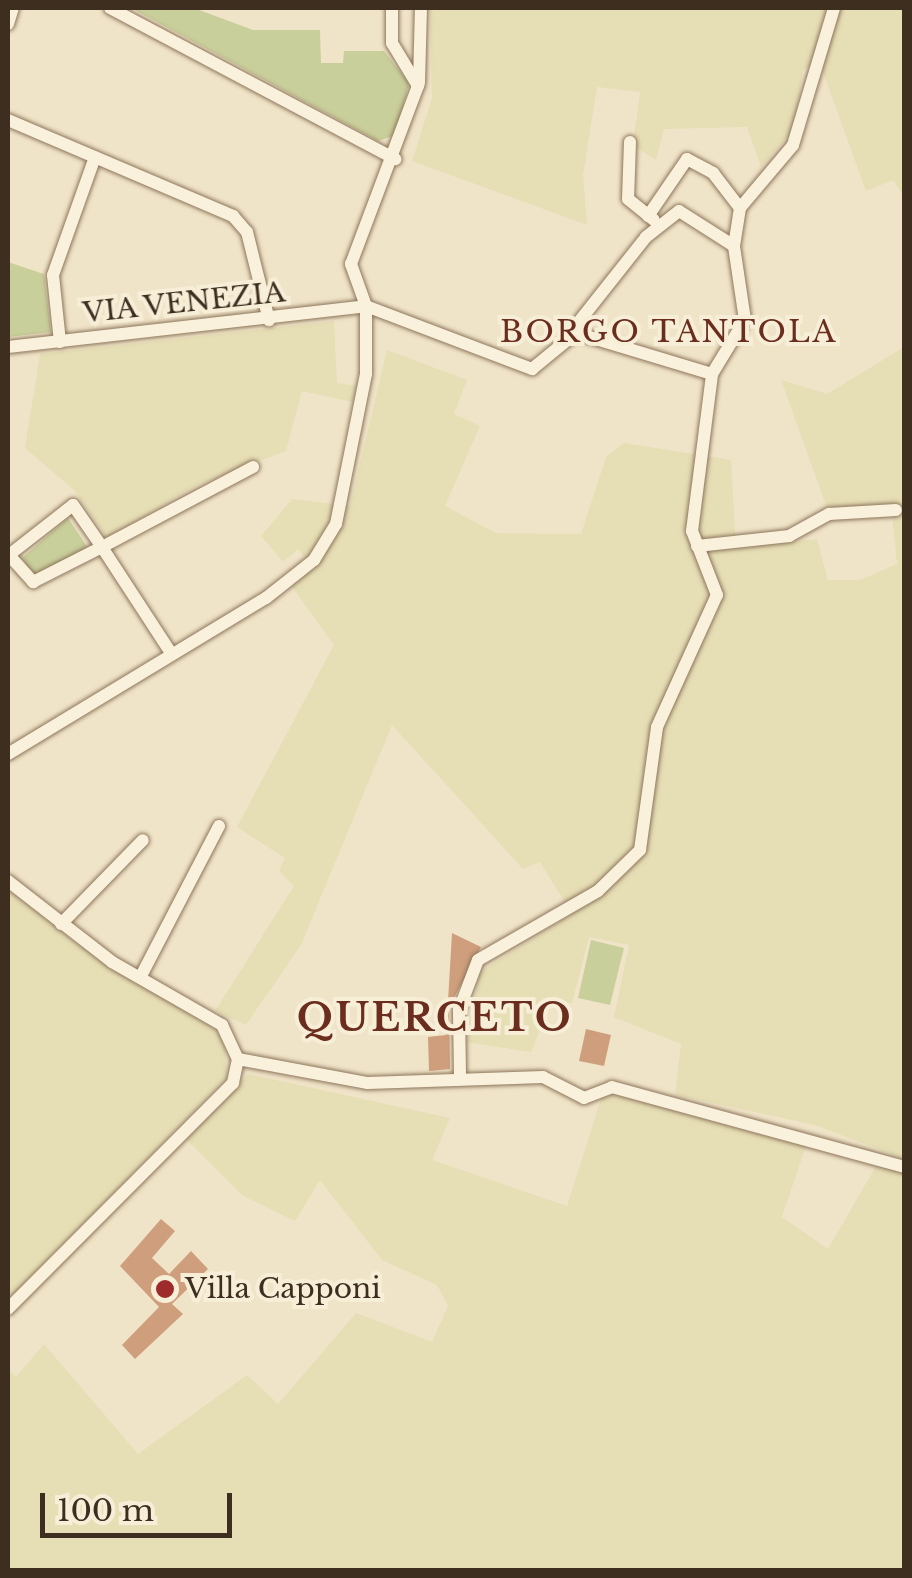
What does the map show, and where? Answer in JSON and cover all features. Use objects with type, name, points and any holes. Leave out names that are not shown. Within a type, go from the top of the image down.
[{"type":"street","points":[[8,24],[14,8]]},
{"type":"street","points":[[112,8],[395,159]]},
{"type":"street","points":[[392,8],[392,42],[418,86]]},
{"type":"street","points":[[8,754],[266,598],[314,560],[336,524],[366,374],[366,306],[352,264],[395,159],[418,86],[421,8]]},
{"type":"street","points":[[460,1075],[459,1010],[478,960],[598,892],[640,850],[656,727],[717,595],[697,546],[712,374],[745,320],[734,246],[740,208],[793,145],[834,8]]},
{"type":"street","points":[[8,120],[233,216],[247,232],[269,320]]},
{"type":"street","points":[[630,142],[628,199],[654,220]]},
{"type":"street","points":[[60,342],[53,275],[95,157]]},
{"type":"street","points":[[366,306],[532,369],[570,334],[654,220],[686,159],[713,173],[740,208]]},
{"type":"street","points":[[654,220],[679,212],[734,246]]},
{"type":"street","name":"VIA VENEZIA","points":[[8,347],[366,306]]},
{"type":"street","points":[[570,334],[712,374]]},
{"type":"street","points":[[171,654],[102,547],[73,505],[8,554],[33,582],[102,547],[253,467]]},
{"type":"street","points":[[697,546],[788,536],[829,514],[896,510]]},
{"type":"street","points":[[141,976],[220,826]]},
{"type":"street","points":[[61,924],[144,840]]},
{"type":"street","points":[[8,881],[61,924],[222,1025],[238,1058],[233,1083],[8,1309]]},
{"type":"street","points":[[238,1058],[368,1083],[460,1075],[543,1077],[584,1098],[612,1087],[658,1096],[904,1167]]},
{"type":"shaded area","points":[[430,8],[904,8],[904,197],[893,180],[866,191],[820,64],[803,69],[794,129],[761,167],[747,127],[664,129],[656,160],[633,145],[640,92],[597,87],[583,175],[587,225],[412,161],[432,98]]},
{"type":"shaded area","points":[[334,321],[337,383],[356,386],[353,402],[302,391],[286,451],[200,484],[107,538],[74,490],[25,448],[40,354]]},
{"type":"shaded area","points":[[904,347],[904,1159],[815,1125],[675,1095],[681,1044],[614,1017],[629,945],[589,937],[572,1003],[551,1003],[531,1052],[465,1042],[480,972],[572,914],[540,862],[523,869],[392,725],[301,945],[246,1025],[215,1011],[294,886],[279,871],[285,858],[237,827],[334,645],[289,583],[310,563],[298,549],[283,562],[261,536],[292,499],[350,506],[387,350],[467,380],[454,414],[480,426],[445,506],[496,533],[581,534],[606,457],[624,443],[731,460],[736,548],[817,539],[828,580],[860,580],[897,564],[891,505],[827,508],[781,380],[827,394]]},
{"type":"shaded area","points":[[8,889],[77,944],[209,1020],[224,1043],[227,1077],[8,1300]]},
{"type":"shaded area","points":[[248,1074],[450,1118],[432,1160],[567,1206],[601,1099],[612,1094],[807,1143],[782,1217],[828,1249],[876,1166],[904,1171],[904,1570],[8,1570],[8,1369],[16,1377],[44,1344],[138,1454],[247,1375],[278,1404],[356,1313],[432,1342],[448,1306],[437,1285],[382,1260],[320,1180],[295,1221],[243,1196],[186,1139]]},
{"type":"green space","points":[[131,8],[194,8],[253,30],[320,30],[321,63],[343,63],[344,51],[384,51],[409,83],[396,135],[378,141]]},
{"type":"green space","points":[[8,262],[44,274],[51,332],[8,337]]},
{"type":"green space","points":[[68,518],[90,551],[34,578],[22,558]]},
{"type":"green space","points":[[591,940],[624,948],[610,1005],[578,998]]},
{"type":"building","points":[[452,933],[481,947],[449,1007],[450,1069],[429,1071],[428,1037],[446,1035]]},
{"type":"building","points":[[586,1029],[611,1035],[604,1066],[579,1061]]},
{"type":"building","name":"Villa Capponi","points":[[161,1219],[175,1231],[152,1258],[169,1274],[191,1251],[208,1269],[172,1304],[183,1314],[135,1359],[122,1345],[159,1307],[120,1266]]},
{"type":"place","name":"Villa Capponi","points":[[165,1289]]},
{"type":"district","name":"BORGO TANTOLA","points":[[669,332]]},
{"type":"district","name":"QUERCETO","points":[[435,1018]]}]
